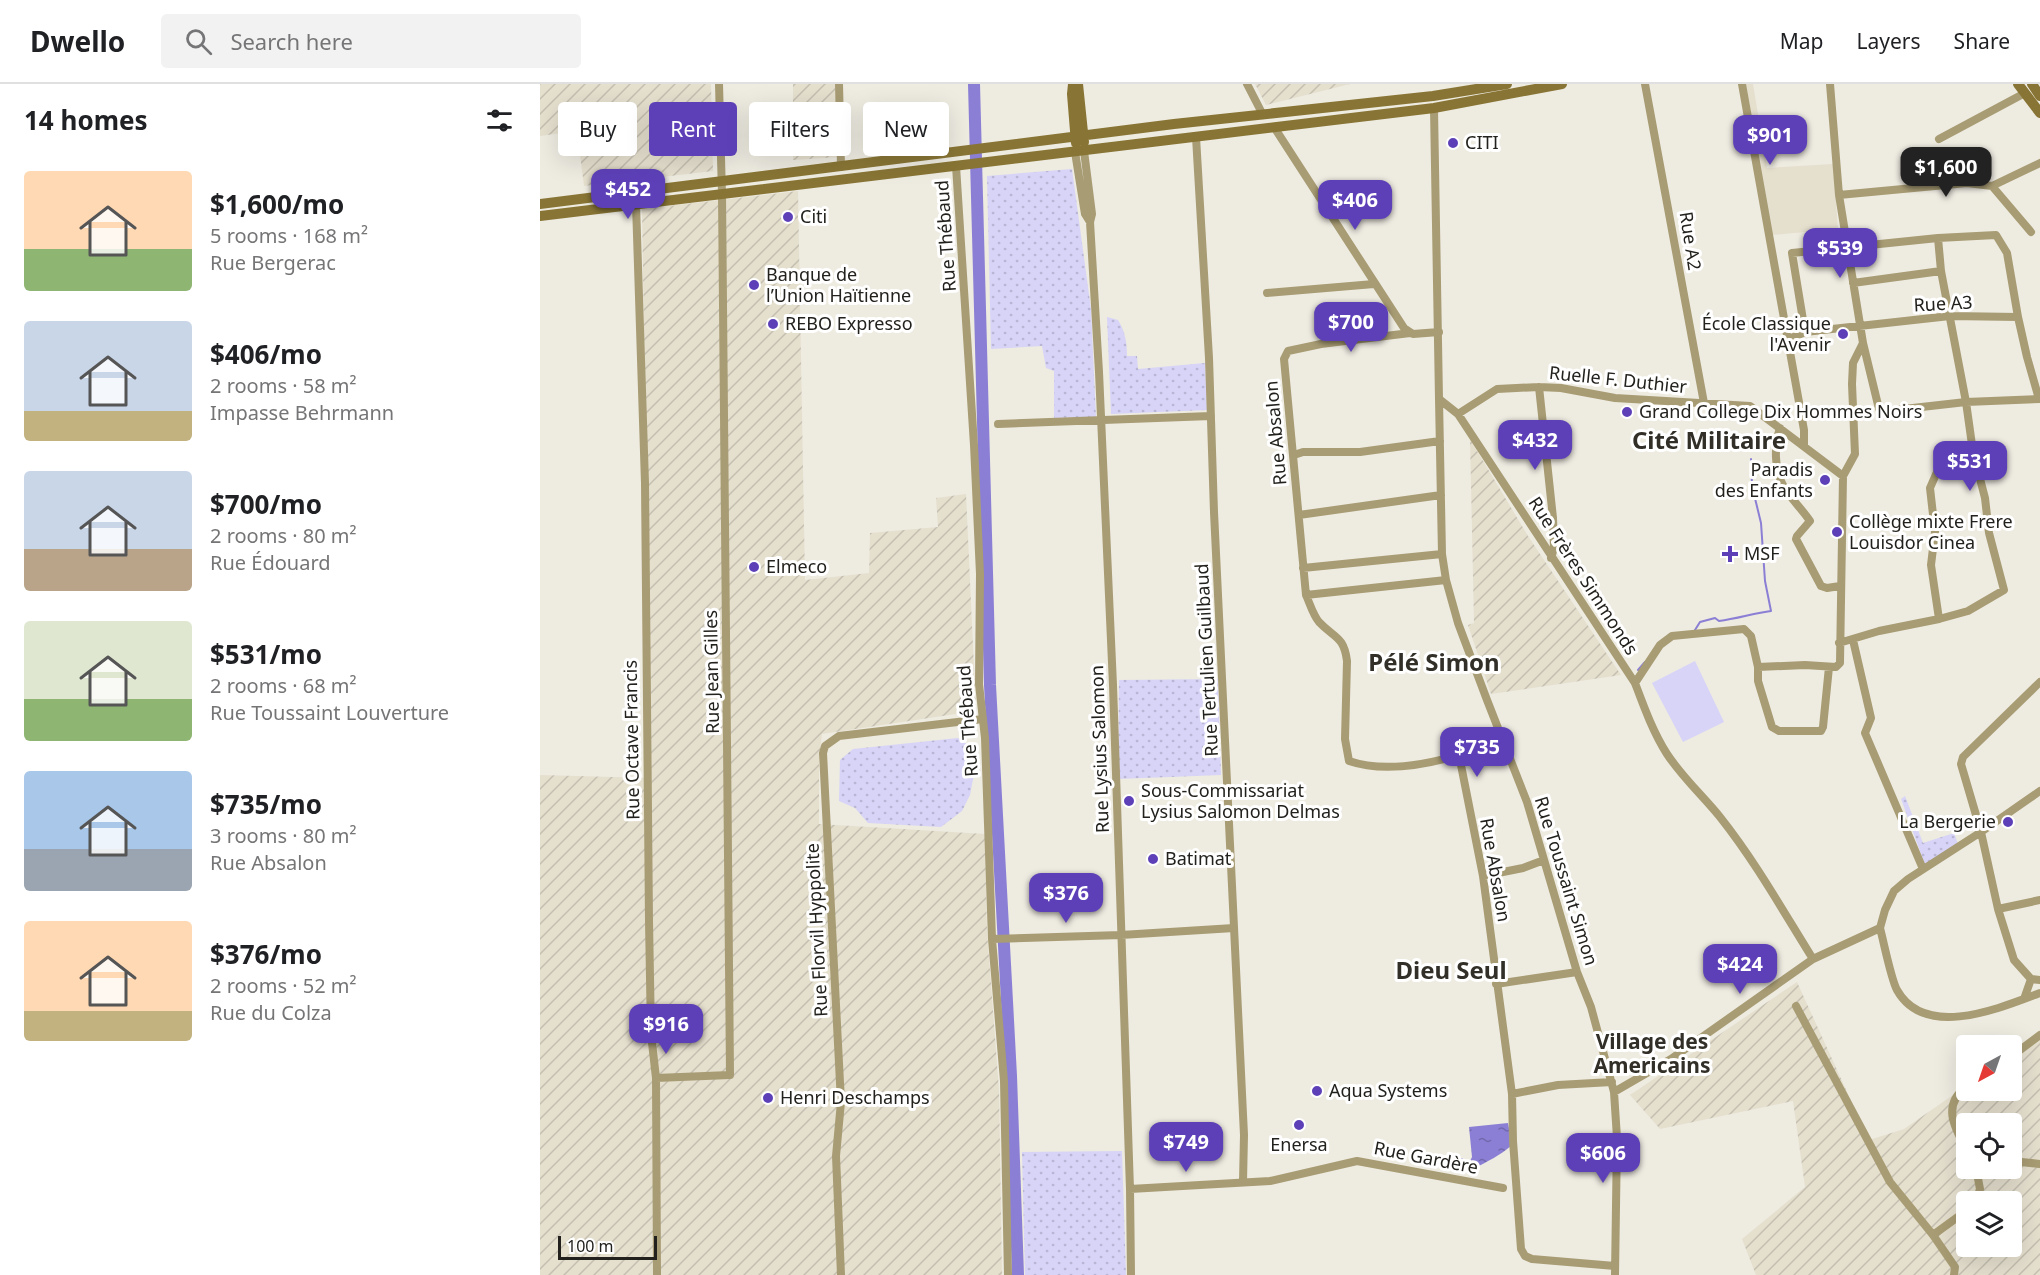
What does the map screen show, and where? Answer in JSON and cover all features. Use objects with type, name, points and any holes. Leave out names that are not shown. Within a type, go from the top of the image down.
[{"type":"main road","points":[[1073,84],[1072,94],[1080,137]]},
{"type":"main road","points":[[1078,84],[1079,151]]},
{"type":"main road","points":[[540,204],[1432,96],[1504,84]]},
{"type":"main road","points":[[540,216],[1434,108],[1562,84]]},
{"type":"main road","points":[[2025,87],[2040,96]]},
{"type":"main road","points":[[2025,87],[2040,113]]},
{"type":"main road","points":[[1432,96],[1434,108]]},
{"type":"street","points":[[719,84],[722,194]]},
{"type":"street","points":[[839,84],[841,167]]},
{"type":"street","points":[[1247,84],[1263,115]]},
{"type":"street","name":"Rue A2","points":[[1645,84],[1704,403]]},
{"type":"street","points":[[1742,84],[1804,430],[1804,445]]},
{"type":"street","points":[[1805,332],[1792,253],[1846,246],[1996,235],[2007,253],[2027,357],[2040,399],[1966,402],[1886,411],[1879,409],[1859,326],[1854,283],[1846,246],[1839,195],[1830,84]]},
{"type":"street","points":[[1939,139],[2025,87]]},
{"type":"street","points":[[1434,108],[1439,399]]},
{"type":"street","points":[[1274,127],[1404,328],[1410,333],[1439,332]]},
{"type":"street","name":"Rue Tertulien Guilbaud","points":[[1196,137],[1244,1135],[1243,1182]]},
{"type":"street","name":"Rue Lysius Salomon","points":[[1079,151],[1085,214],[1090,222],[1101,421],[1130,1189],[1131,1275]]},
{"type":"street","points":[[1839,195],[1967,183],[1992,186],[2040,163]]},
{"type":"street","name":"Rue Thébaud","points":[[959,166],[980,574],[979,684],[984,719],[994,939],[1004,1081],[1008,1275]]},
{"type":"street","points":[[1992,186],[2031,232]]},
{"type":"street","name":"Rue Jean Gilles","points":[[656,1078],[730,1075],[722,194]]},
{"type":"street","name":"Rue Octave Francis","points":[[636,204],[645,483],[651,1034],[656,1078],[657,1275]]},
{"type":"street","points":[[1839,643],[1879,631],[1968,611],[2004,590],[1989,533],[1984,498],[1973,452],[1966,402],[1941,271],[1938,238]]},
{"type":"street","points":[[1854,283],[1941,271]]},
{"type":"street","points":[[1267,293],[1374,284]]},
{"type":"street","name":"Rue A3","points":[[1787,340],[1805,332],[1950,316],[2018,317]]},
{"type":"street","name":"Rue Absalon","points":[[1410,333],[1322,344],[1288,351],[1284,359],[1306,595],[1316,618],[1341,641],[1345,650],[1347,661],[1345,739],[1349,761],[1395,767],[1439,761],[1459,755],[1483,876],[1512,1094],[1521,1250],[1525,1256],[1532,1259],[1615,1271]]},
{"type":"street","points":[[1758,667],[1805,665],[1836,667],[1840,663],[1843,476],[1855,454],[1853,363],[1863,343]]},
{"type":"street","points":[[1539,387],[1553,518],[1554,548],[1551,558]]},
{"type":"street","name":"Ruelle F. Duthier","points":[[1458,414],[1497,389],[1539,387],[1615,398],[1749,406],[1843,476]]},
{"type":"street","name":"Rue Frères Simmonds","points":[[1439,399],[1458,414],[1635,683],[1653,729],[1666,753],[1701,797],[1720,816],[1765,881],[1813,959]]},
{"type":"street","name":"Rue Toussaint Simon","points":[[1439,399],[1442,554],[1446,580],[1458,623],[1486,700],[1527,802],[1612,1082],[1617,1138],[1615,1271]]},
{"type":"street","points":[[998,424],[1211,416]]},
{"type":"street","points":[[1780,428],[1776,440],[1775,456],[1783,486],[1809,521],[1796,539],[1821,586],[1827,588],[1840,586]]},
{"type":"street","points":[[1294,455],[1304,452],[1360,452],[1440,441]]},
{"type":"street","points":[[1940,619],[1931,565],[1935,532],[1931,485],[1940,465],[1973,452]]},
{"type":"street","points":[[1299,515],[1442,495]]},
{"type":"street","points":[[1303,568],[1442,554]]},
{"type":"street","points":[[1306,595],[1446,580]]},
{"type":"street","points":[[1635,683],[1660,645],[1672,636],[1740,628],[1749,632],[1751,636],[1758,667],[1758,681],[1772,727],[1779,731],[1821,731],[1829,667]]},
{"type":"street","points":[[1852,640],[1871,718],[1865,733],[1923,869]]},
{"type":"street","points":[[2040,682],[1961,760],[1981,832],[1998,909],[2014,960],[2031,979],[2040,980]]},
{"type":"street","name":"Rue Florvil Hyppolite","points":[[841,1275],[836,1156],[841,1102],[823,753],[825,746],[839,736],[984,719]]},
{"type":"street","points":[[2040,791],[1894,891],[1880,928],[1896,990],[1909,1005],[1927,1016],[1946,1018],[1975,1014],[2040,993]]},
{"type":"street","points":[[1483,876],[1523,868],[1544,860]]},
{"type":"street","points":[[1998,909],[2040,900]]},
{"type":"street","points":[[994,939],[1121,935],[1234,928]]},
{"type":"street","points":[[1614,1092],[1671,1059],[1813,959],[1880,928]]},
{"type":"street","points":[[1496,984],[1577,972]]},
{"type":"street","points":[[2024,999],[2031,979]]},
{"type":"street","points":[[1796,1006],[1890,1182],[1933,1235],[1955,1267],[1954,1275]]},
{"type":"street","points":[[2022,1048],[2040,1035]]},
{"type":"street","points":[[1512,1094],[1558,1085],[1612,1082]]},
{"type":"street","points":[[1956,1097],[1952,1102],[1952,1111],[1956,1126]]},
{"type":"street","name":"Rue Gardère","points":[[1130,1189],[1270,1181],[1357,1161],[1503,1188]]},
{"type":"street","points":[[2022,1162],[2040,1164]]},
{"type":"street","points":[[1933,1235],[1956,1218]]},
{"type":"shaded area","points":[[540,84],[711,84],[711,102],[649,102],[649,156],[713,156],[713,171],[584,186],[580,156],[637,156],[637,102],[558,102],[558,134],[540,136]]},
{"type":"shaded area","points":[[793,84],[835,84],[836,102],[793,102]]},
{"type":"shaded area","points":[[1255,84],[1350,84],[1266,105]]},
{"type":"shaded area","points":[[1746,84],[1753,84],[1767,168],[1833,164],[1838,229],[1772,235]]},
{"type":"shaded area","points":[[793,156],[839,156],[839,157],[793,160]]},
{"type":"shaded area","points":[[1072,169],[1091,309],[1096,417],[1054,418],[1054,371],[1046,368],[1042,346],[991,349],[987,176]]},
{"type":"shaded area","points":[[798,191],[805,580],[869,573],[870,533],[938,527],[936,498],[966,494],[976,711],[822,734],[819,758],[819,824],[985,834],[987,931],[999,1090],[1002,1275],[540,1275],[540,775],[651,778],[642,209]]},
{"type":"shaded area","points":[[1107,317],[1118,320],[1125,337],[1127,356],[1137,356],[1138,369],[1205,363],[1207,410],[1111,414]]},
{"type":"shaded area","points":[[1470,439],[1528,536],[1621,675],[1491,694],[1468,625],[1474,623]]},
{"type":"shaded area","points":[[1695,661],[1724,722],[1683,742],[1652,683]]},
{"type":"shaded area","points":[[1218,679],[1221,775],[1118,779],[1119,680]]},
{"type":"shaded area","points":[[958,738],[967,744],[974,774],[970,795],[962,811],[941,827],[868,823],[855,808],[839,801],[840,760],[853,749]]},
{"type":"shaded area","points":[[1905,796],[1923,843],[1954,833],[1958,844],[1925,865],[1901,799]]},
{"type":"shaded area","points":[[1797,982],[1869,1140],[1904,1129],[1956,1093],[1956,1101],[2022,1101],[2022,1048],[2040,1035],[2040,1275],[1756,1275],[1742,1239],[1805,1187],[1793,1101],[1660,1129],[1630,1095]]},
{"type":"shaded area","points":[[1122,1151],[1126,1275],[1025,1275],[1022,1152]]},
{"type":"water","points":[[1508,1123],[1512,1145],[1507,1149],[1474,1169],[1459,1161],[1462,1158],[1469,1163],[1472,1157],[1469,1127]]},
{"type":"waterway","points":[[974,84],[990,685],[1011,1076],[1018,1275]]},
{"type":"waterway","points":[[1695,630],[1700,622],[1715,618],[1719,621],[1771,611],[1765,581],[1761,523],[1752,486],[1751,459]]},
{"type":"waterway","points":[[1638,670],[1645,662]]},
{"type":"place","name":"CITI","points":[[1453,143]]},
{"type":"place","name":"Citi","points":[[788,217]]},
{"type":"place","name":"Banque de l’Union Haïtienne","points":[[754,285]]},
{"type":"place","name":"REBO Expresso","points":[[773,324]]},
{"type":"place","name":"École Classique l'Avenir","points":[[1843,334]]},
{"type":"place","name":"Grand College Dix Hommes Noirs","points":[[1627,412]]},
{"type":"place","name":"Paradis des Enfants","points":[[1825,480]]},
{"type":"place","name":"Collège mixte Frere Louisdor Cinea","points":[[1837,532]]},
{"type":"place","name":"MSF","points":[[1730,554]]},
{"type":"place","name":"Elmeco","points":[[754,567]]},
{"type":"place","name":"Sous-Commissariat Lysius Salomon Delmas","points":[[1129,801]]},
{"type":"place","name":"La Bergerie","points":[[2008,822]]},
{"type":"place","name":"Batimat","points":[[1153,859]]},
{"type":"place","name":"Aqua Systems","points":[[1317,1091]]},
{"type":"place","name":"Henri Deschamps","points":[[768,1098]]},
{"type":"place","name":"Enersa","points":[[1299,1125]]},
{"type":"district","name":"Cité Militaire","points":[[1709,441]]},
{"type":"district","name":"Pélé Simon","points":[[1434,663]]},
{"type":"district","name":"Dieu Seul","points":[[1451,971]]},
{"type":"district","name":"Village des Americains","points":[[1652,1054]]}]
